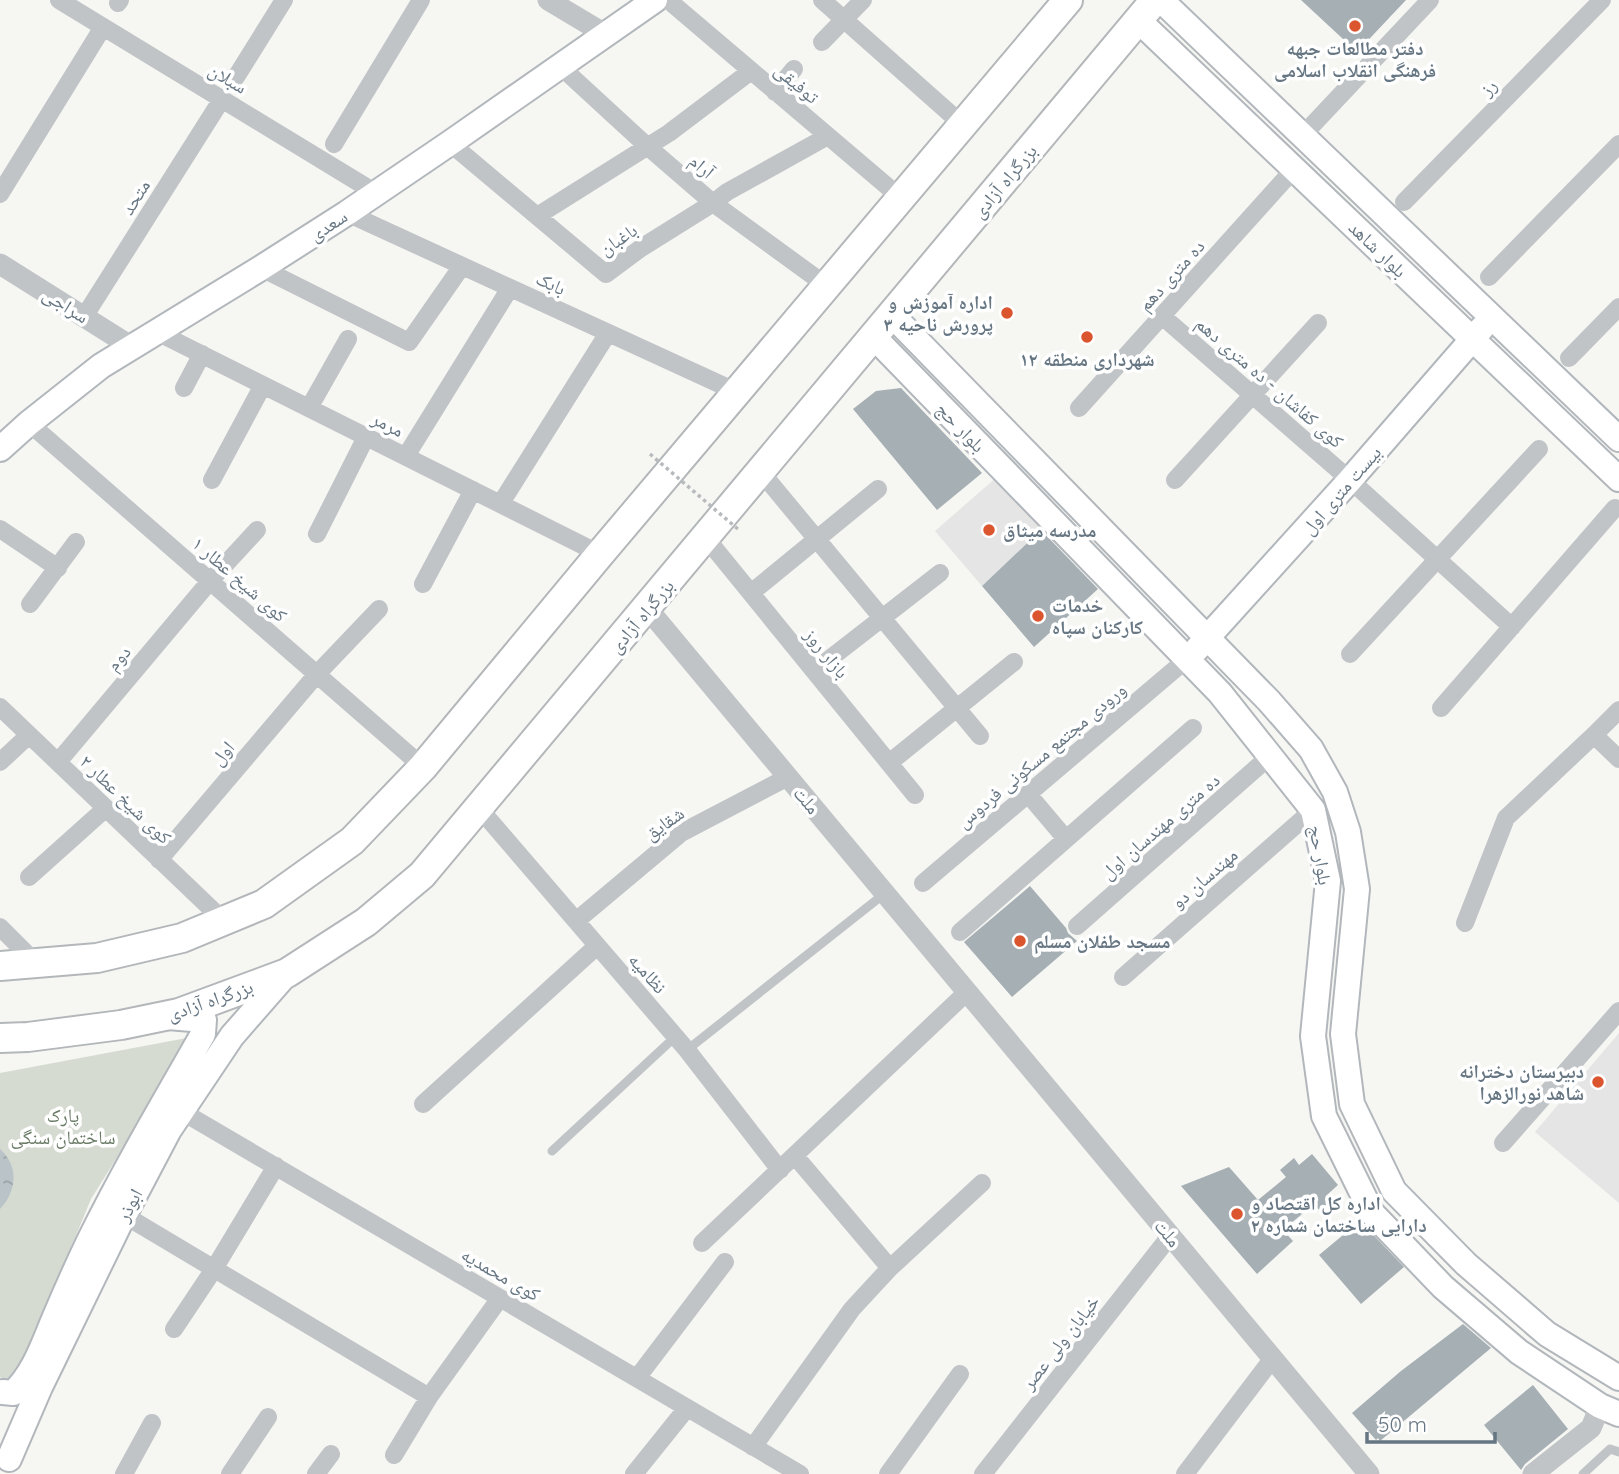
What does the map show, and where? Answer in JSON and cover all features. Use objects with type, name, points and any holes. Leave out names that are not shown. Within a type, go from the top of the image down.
[{"type":"highway","points":[[0,966],[97,958],[182,938],[264,904],[352,841],[423,767],[1069,0]]},
{"type":"highway","name":"بزرگراه آزادی","points":[[0,1038],[29,1037],[121,1025],[179,1013],[287,973],[366,922],[422,875],[1146,10]]},
{"type":"main road","name":"سعدی","points":[[0,449],[101,366],[347,213],[655,0]]},
{"type":"main road","name":"بلوار شاهد","points":[[1161,0],[1619,439]]},
{"type":"main road","name":"بلوار شاهد","points":[[1146,10],[1175,55],[1619,479]]},
{"type":"main road","points":[[1175,55],[1195,33]]},
{"type":"main road","name":"بلوار حج","points":[[892,315],[1269,701],[1311,749],[1335,792],[1348,832],[1357,889],[1343,1034],[1352,1104],[1394,1191],[1466,1264],[1547,1334],[1617,1374]]},
{"type":"main road","name":"بیست متری اول","points":[[1186,659],[1350,480],[1491,318]]},
{"type":"main road","name":"بلوار حج","points":[[874,337],[1220,694],[1313,810],[1328,881],[1313,1036],[1324,1116],[1354,1177],[1372,1213],[1444,1287],[1519,1352],[1610,1410]]},
{"type":"main road","points":[[902,367],[921,345]]},
{"type":"main road","name":"ابوذر","points":[[1,1390],[13,1393],[24,1383],[133,1155],[287,973]]},
{"type":"main road","name":"ابوذر","points":[[8,1467],[40,1387],[124,1215],[203,1034],[204,1020],[160,1017]]},
{"type":"main road","points":[[1354,1177],[1381,1164]]},
{"type":"main road","points":[[1,1390],[13,1414],[8,1467]]},
{"type":"street","name":"سبلان","points":[[59,0],[376,193]]},
{"type":"street","points":[[236,77],[284,0]]},
{"type":"street","points":[[334,144],[421,0]]},
{"type":"street","points":[[548,0],[605,34]]},
{"type":"street","name":"توفیقی","points":[[668,0],[901,198]]},
{"type":"street","points":[[822,0],[962,125]]},
{"type":"street","points":[[822,41],[863,0]]},
{"type":"street","points":[[1302,136],[1430,0]]},
{"type":"street","name":"رز","points":[[1404,202],[1602,0]]},
{"type":"street","points":[[0,194],[103,27]]},
{"type":"street","name":"آرام","points":[[560,66],[713,203],[827,286]]},
{"type":"street","points":[[775,92],[794,69]]},
{"type":"street","points":[[537,216],[669,133],[751,71]]},
{"type":"street","name":"متحد","points":[[85,317],[222,99]]},
{"type":"street","name":"باغبان","points":[[450,144],[606,274],[727,192],[828,136]]},
{"type":"street","points":[[1489,277],[1619,144]]},
{"type":"street","name":"ده متری دهم","points":[[1079,408],[1294,169]]},
{"type":"street","name":"بابک","points":[[347,213],[737,392]]},
{"type":"street","name":"سراجی","points":[[0,264],[132,347]]},
{"type":"street","points":[[261,268],[409,342],[461,266]]},
{"type":"street","points":[[406,456],[510,288]]},
{"type":"street","points":[[1569,358],[1619,307]]},
{"type":"street","name":"کوی کفاشان - ده متری دهم","points":[[1162,316],[1350,480],[1512,627]]},
{"type":"street","points":[[1175,480],[1318,324]]},
{"type":"street","name":"مرمر","points":[[157,332],[600,554]]},
{"type":"street","points":[[501,503],[608,333]]},
{"type":"street","points":[[309,408],[348,339]]},
{"type":"street","points":[[184,388],[202,355]]},
{"type":"street","points":[[212,480],[263,385]]},
{"type":"street","name":"کوی شیخ عطار ۱","points":[[29,423],[423,767]]},
{"type":"street","points":[[317,534],[366,437]]},
{"type":"street","points":[[1350,654],[1539,449]]},
{"type":"street","points":[[761,472],[980,736]]},
{"type":"street","points":[[751,593],[878,489]]},
{"type":"street","points":[[423,584],[473,490]]},
{"type":"street","points":[[1441,708],[1615,508]]},
{"type":"street","points":[[0,529],[58,568]]},
{"type":"street","name":"دوم","points":[[58,762],[210,581],[257,530]]},
{"type":"street","name":"بازار روز","points":[[706,538],[915,795]]},
{"type":"street","points":[[30,604],[76,542]]},
{"type":"street","points":[[814,671],[940,573]]},
{"type":"street","name":"ملت","points":[[648,608],[1369,1474]]},
{"type":"street","name":"اول","points":[[159,860],[317,674],[379,609]]},
{"type":"street","name":"ورودی مجتمع مسکونی فردوس","points":[[923,883],[1186,659]]},
{"type":"street","points":[[889,763],[1014,662]]},
{"type":"street","name":"کوی شیخ عطار ۲","points":[[0,707],[224,921]]},
{"type":"street","points":[[1465,923],[1506,818],[1619,710]]},
{"type":"street","points":[[960,932],[1193,728]]},
{"type":"street","points":[[0,762],[29,735]]},
{"type":"street","points":[[1594,735],[1619,759]]},
{"type":"street","name":"ده متری مهندسان اول","points":[[1077,926],[1270,756]]},
{"type":"street","name":"شقایق","points":[[576,921],[681,832],[789,778]]},
{"type":"street","points":[[1028,794],[1066,839]]},
{"type":"street","points":[[29,877],[106,808]]},
{"type":"street","name":"نظامیه","points":[[479,808],[681,1044],[780,1170]]},
{"type":"street","name":"مهندسان دو","points":[[1123,977],[1313,810]]},
{"type":"street","points":[[0,927],[36,963]]},
{"type":"street","points":[[423,1104],[597,946]]},
{"type":"street","points":[[702,1243],[967,992]]},
{"type":"street","points":[[1503,1143],[1619,1011]]},
{"type":"street","name":"کوی محمدیه","points":[[173,1106],[800,1474]]},
{"type":"street","points":[[795,1156],[890,1268]]},
{"type":"street","points":[[174,1329],[276,1166]]},
{"type":"street","points":[[753,1447],[852,1309],[890,1268],[982,1183]]},
{"type":"street","points":[[124,1215],[429,1397]]},
{"type":"street","name":"خیابان ولی عصر","points":[[983,1474],[1170,1236]]},
{"type":"street","points":[[637,1378],[725,1262]]},
{"type":"street","points":[[394,1455],[429,1397],[500,1298]]},
{"type":"street","points":[[1185,1474],[1273,1358]]},
{"type":"street","points":[[888,1474],[960,1374]]},
{"type":"street","points":[[634,1474],[687,1408]]},
{"type":"street","points":[[1533,1474],[1610,1410]]},
{"type":"street","points":[[230,1474],[268,1417]]},
{"type":"street","points":[[124,1474],[152,1423]]},
{"type":"street","points":[[316,1474],[331,1454]]},
{"type":"lane","points":[[552,1151],[681,1044],[885,893]]},
{"type":"lane","points":[[1583,1474],[1610,1449],[1619,1452]]},
{"type":"path","points":[[650,454],[739,530]]},
{"type":"shaded area","name":"مدرسه میثاق","points":[[998,476],[1043,528],[982,586],[935,531]]},
{"type":"shaded area","name":"دبیرستان دخترانه شاهد نورالزهرا","points":[[1619,1033],[1619,1203],[1535,1132]]},
{"type":"green space","name":"پارک ساختمان سنگی","points":[[192,1037],[91,1199],[15,1384],[0,1377],[0,1073]]},
{"type":"water","points":[[0,1149],[10,1163],[13,1179],[10,1194],[0,1209]]},
{"type":"building","name":"دفتر مطالعات جبهه فرهنگی انقلاب اسلامی","points":[[1301,0],[1406,0],[1357,52]]},
{"type":"building","points":[[901,388],[982,473],[937,510],[853,409],[876,391]]},
{"type":"building","name":"خدمات کارکنان سپاه","points":[[1041,530],[1098,589],[1034,647],[982,586]]},
{"type":"building","name":"مسجد طفلان مسلم","points":[[1030,886],[1077,941],[1012,997],[964,942]]},
{"type":"building","name":"اداره کل اقتصاد و دارایی ساختمان شماره ۲","points":[[1312,1154],[1338,1185],[1328,1194],[1333,1200],[1320,1211],[1314,1204],[1283,1230],[1293,1241],[1257,1274],[1181,1186],[1229,1167],[1258,1200],[1286,1177],[1280,1170],[1294,1158],[1299,1165]]},
{"type":"building","points":[[1360,1221],[1404,1267],[1361,1304],[1319,1255]]},
{"type":"building","points":[[1463,1324],[1491,1348],[1380,1441],[1378,1438],[1376,1440],[1352,1413],[1401,1371]]},
{"type":"building","points":[[1533,1385],[1568,1429],[1521,1470],[1484,1425]]},
{"type":"place","name":"دفتر مطالعات جبهه فرهنگی انقلاب اسلامی","points":[[1355,26]]},
{"type":"place","name":"اداره آموزش و پرورش ناحیه ۳","points":[[1007,313]]},
{"type":"place","name":"شهرداری منطقه ۱۲","points":[[1087,337]]},
{"type":"place","name":"مدرسه میثاق","points":[[989,530]]},
{"type":"place","name":"خدمات کارکنان سپاه","points":[[1038,616]]},
{"type":"place","name":"مسجد طفلان مسلم","points":[[1020,941]]},
{"type":"place","name":"دبیرستان دخترانه شاهد نورالزهرا","points":[[1598,1082]]},
{"type":"place","name":"اداره کل اقتصاد و دارایی ساختمان شماره ۲","points":[[1237,1214]]}]
